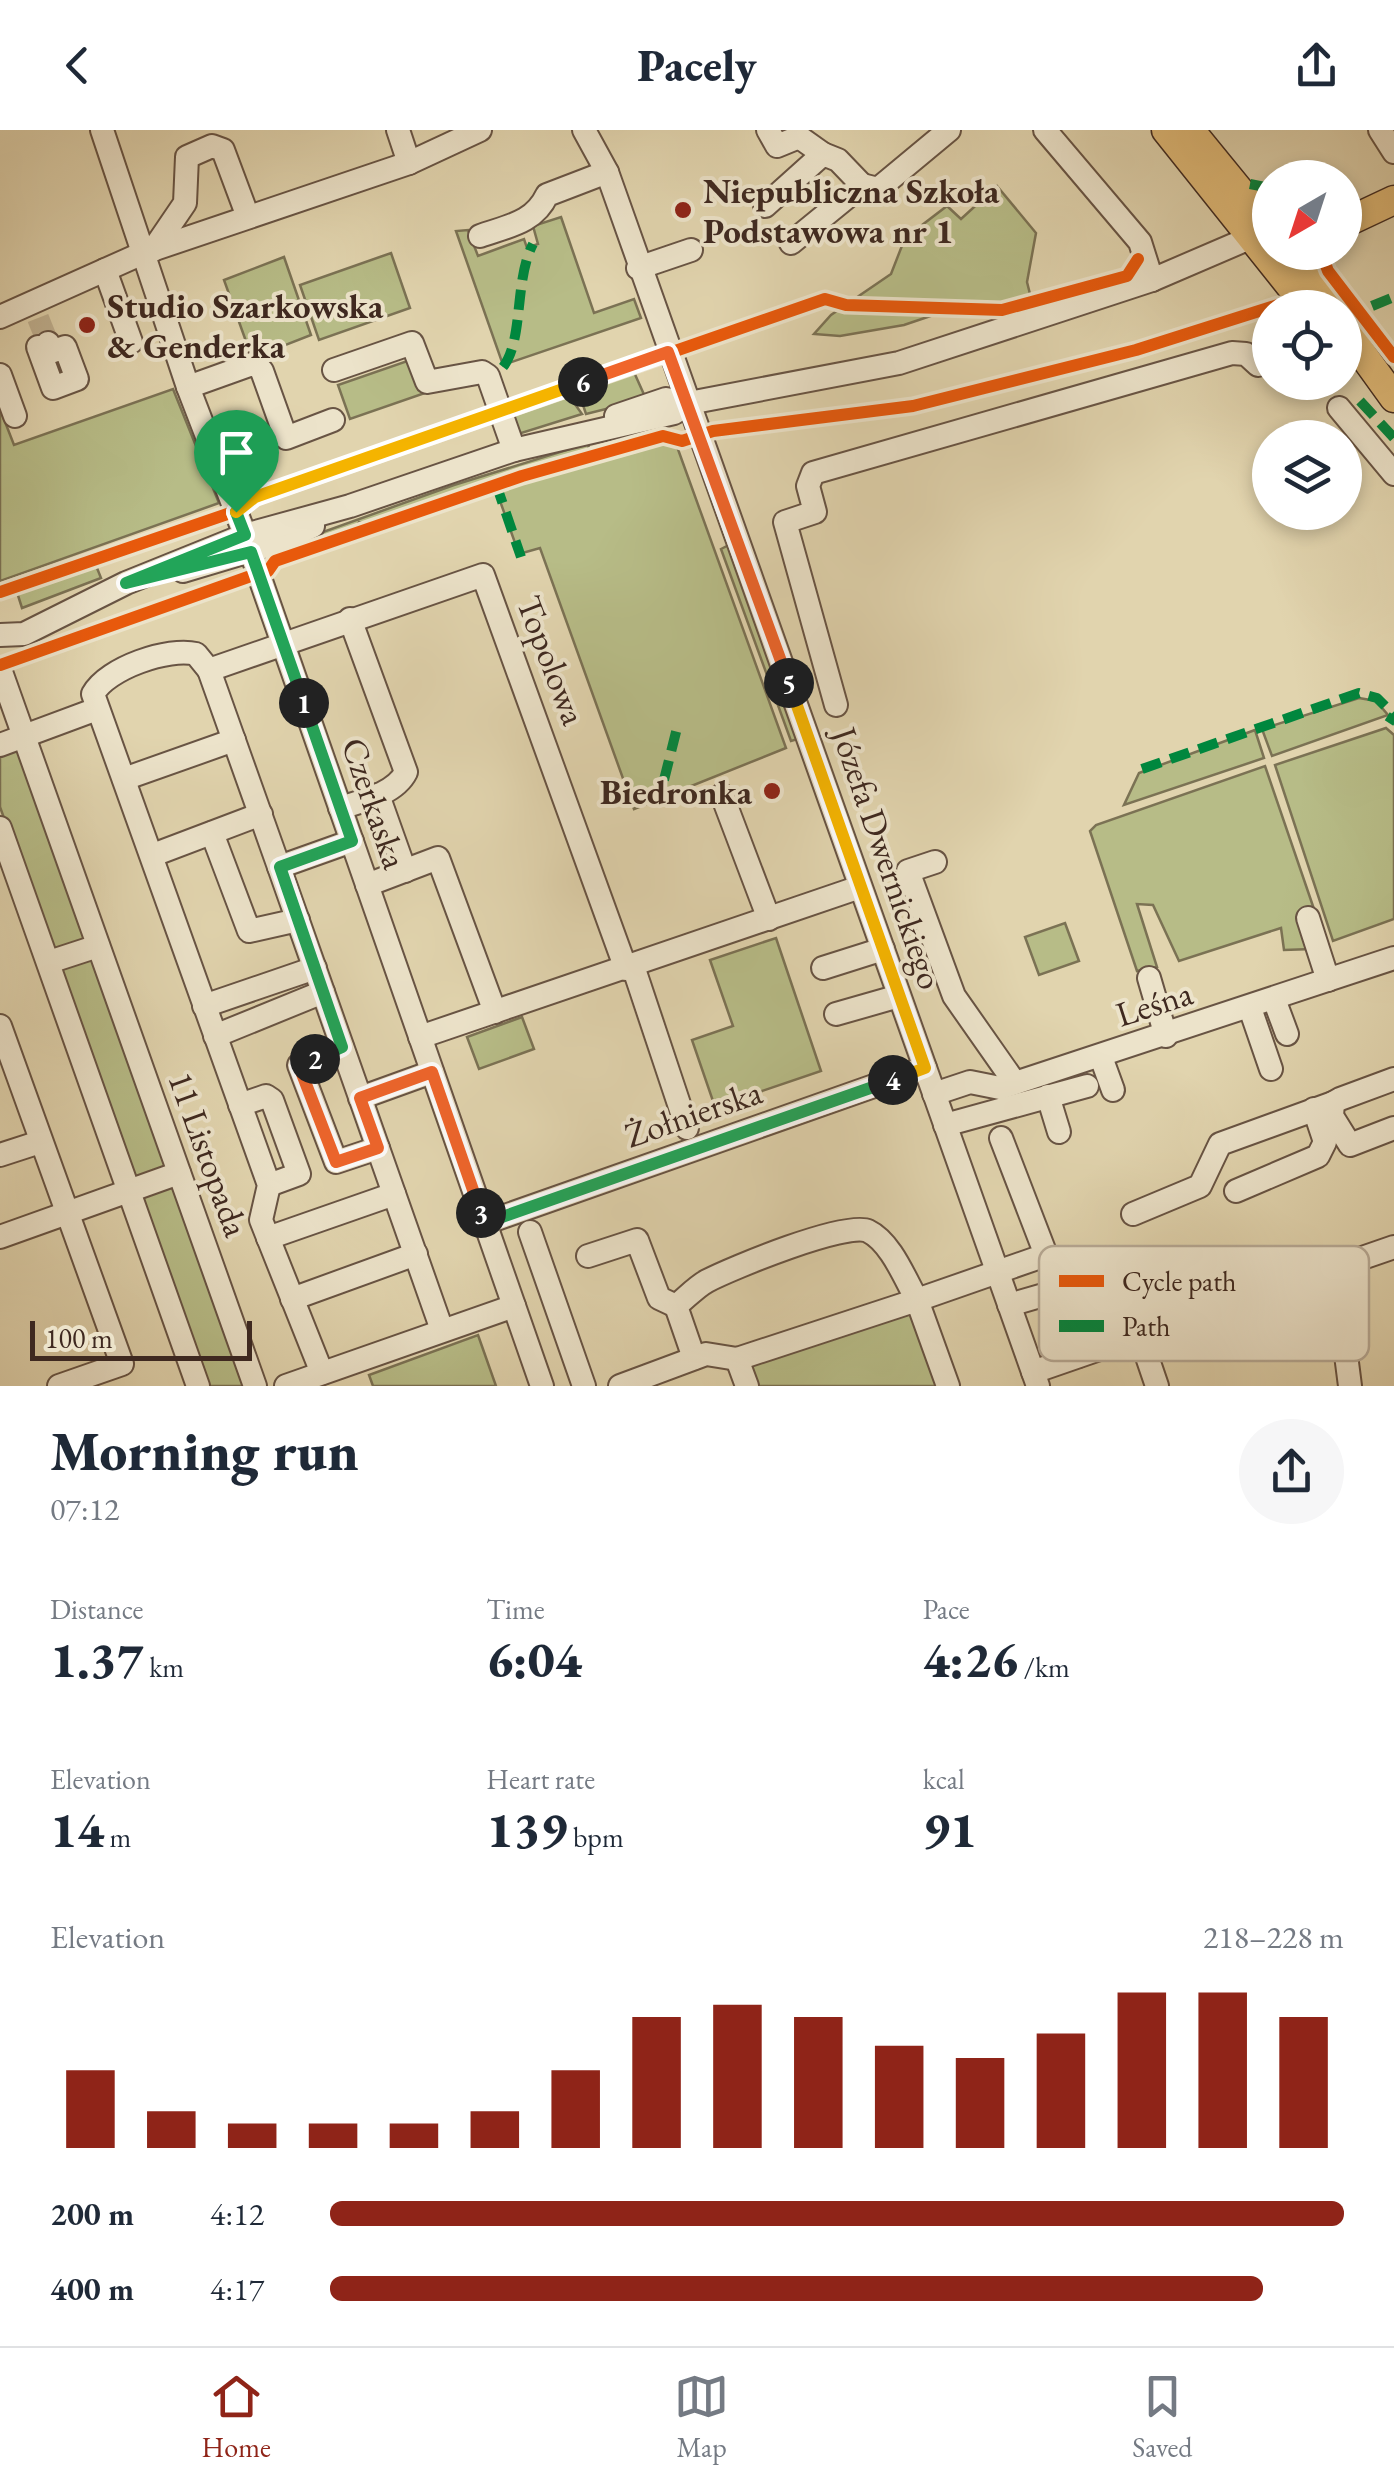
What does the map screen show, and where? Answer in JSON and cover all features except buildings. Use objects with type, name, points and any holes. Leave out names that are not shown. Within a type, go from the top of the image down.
[{"type":"main road","points":[[1166,130],[1252,223]]},
{"type":"main road","points":[[1190,130],[1252,216]]},
{"type":"main road","points":[[1362,215],[1394,200]]},
{"type":"main road","points":[[1296,270],[1314,290]]},
{"type":"main road","points":[[1362,354],[1389,392]]},
{"type":"main road","points":[[1362,364],[1389,392]]},
{"type":"street","name":"Czerkaska","points":[[102,130],[148,251],[188,387],[248,543],[542,1386]]},
{"type":"street","points":[[398,130],[410,162]]},
{"type":"street","points":[[0,316],[30,312],[148,251],[410,162],[480,130]]},
{"type":"street","name":"Józefa Dwernickiego","points":[[584,130],[607,172],[1035,1379]]},
{"type":"street","points":[[768,130],[777,146],[800,137],[838,160],[862,185],[878,189],[949,130]]},
{"type":"street","points":[[1045,130],[1140,242],[1152,280]]},
{"type":"street","points":[[1380,130],[1394,152]]},
{"type":"street","points":[[148,251],[185,204],[187,157],[212,146],[223,150],[248,217]]},
{"type":"street","points":[[766,206],[823,154]]},
{"type":"street","points":[[480,236],[530,218],[547,194],[607,172]]},
{"type":"street","points":[[791,244],[862,185]]},
{"type":"street","points":[[0,632],[24,634],[126,583],[514,450],[566,436],[649,402],[666,399],[689,403],[899,363],[1252,249]]},
{"type":"street","points":[[638,268],[691,250]]},
{"type":"street","points":[[106,270],[132,342]]},
{"type":"street","points":[[334,370],[412,343],[427,382],[482,372],[488,376],[514,450]]},
{"type":"street","points":[[836,705],[785,522],[815,512],[808,486],[813,473],[1232,353],[1246,354],[1252,360]]},
{"type":"street","points":[[188,387],[255,364],[262,371],[286,438],[333,420]]},
{"type":"street","points":[[0,375],[16,416]]},
{"type":"street","points":[[1339,408],[1394,474]]},
{"type":"street","name":"Topolowa","points":[[209,670],[483,575],[629,968]]},
{"type":"street","points":[[340,808],[378,795],[400,781],[406,772],[350,619]]},
{"type":"street","points":[[322,1373],[262,1220],[269,1185],[153,855],[97,709],[94,694],[107,676],[186,652],[196,654],[209,670],[442,1330]]},
{"type":"street","name":"11 Listopada","points":[[0,669],[255,1386]]},
{"type":"street","points":[[0,745],[97,709]]},
{"type":"street","points":[[124,779],[234,740]]},
{"type":"street","points":[[378,795],[405,870]]},
{"type":"street","points":[[722,795],[769,919]]},
{"type":"street","points":[[153,855],[261,814]]},
{"type":"street","points":[[0,828],[198,1386]]},
{"type":"street","points":[[212,833],[249,931],[298,920]]},
{"type":"street","points":[[280,867],[352,841]]},
{"type":"street","points":[[367,885],[438,858],[494,1012]]},
{"type":"street","points":[[935,862],[908,872],[954,996],[1015,1083]]},
{"type":"street","points":[[420,1038],[860,887]]},
{"type":"street","points":[[1308,918],[1328,980]]},
{"type":"street","points":[[49,962],[98,946]]},
{"type":"street","points":[[823,968],[882,949]]},
{"type":"street","name":"Leśna","points":[[934,1094],[970,1082],[1000,1088],[1394,958]]},
{"type":"street","points":[[204,1006],[315,968]]},
{"type":"street","points":[[629,968],[687,1128]]},
{"type":"street","points":[[1149,978],[1166,1036]]},
{"type":"street","points":[[215,1036],[324,992]]},
{"type":"street","points":[[836,1014],[900,996]]},
{"type":"street","points":[[1274,999],[1287,1034]]},
{"type":"street","points":[[1250,1008],[1271,1069]]},
{"type":"street","points":[[0,1026],[5,1058],[126,1375],[59,1386]]},
{"type":"street","points":[[342,1047],[299,1066],[336,1162],[378,1148]]},
{"type":"street","points":[[1101,1057],[1113,1090]]},
{"type":"street","name":"Żołnierska","points":[[485,1223],[925,1068]]},
{"type":"street","points":[[360,1098],[432,1072]]},
{"type":"street","points":[[1133,1214],[1200,1186],[1220,1144],[1394,1079]]},
{"type":"street","points":[[944,1124],[1086,1086]]},
{"type":"street","points":[[240,1105],[266,1096],[272,1100],[299,1174],[269,1185]]},
{"type":"street","points":[[1048,1096],[1059,1132]]},
{"type":"street","points":[[1323,1106],[1350,1145],[1394,1128]]},
{"type":"street","points":[[1236,1191],[1318,1156],[1324,1142],[1323,1106]]},
{"type":"street","points":[[1001,1138],[1043,1246]]},
{"type":"street","points":[[0,1155],[40,1142]]},
{"type":"street","points":[[0,1237],[179,1173]]},
{"type":"street","points":[[268,1238],[394,1194]]},
{"type":"street","points":[[676,1306],[706,1282],[857,1228],[873,1233],[888,1250],[917,1300],[948,1386]]},
{"type":"street","points":[[530,1232],[584,1386]]},
{"type":"street","points":[[588,1256],[637,1240],[659,1298],[676,1306],[694,1358]]},
{"type":"street","points":[[1369,1256],[1394,1247]]},
{"type":"street","points":[[292,1299],[416,1254]]},
{"type":"street","points":[[628,1385],[706,1354],[737,1358],[1039,1258]]},
{"type":"street","points":[[1009,1305],[1039,1296]]},
{"type":"street","points":[[286,1386],[514,1306]]},
{"type":"street","points":[[737,1358],[747,1386]]},
{"type":"street","points":[[1035,1379],[1069,1361]]},
{"type":"street","points":[[1148,1361],[1157,1386]]},
{"type":"street","points":[[1347,1361],[1350,1386]]},
{"type":"street","points":[[350,1363],[359,1386]]},
{"type":"green space","points":[[997,186],[1036,233],[1027,282],[1030,294],[1007,304],[966,304],[904,325],[840,336],[814,334],[831,315],[891,274],[905,238],[947,206],[961,219]]},
{"type":"green space","points":[[561,217],[594,313],[634,299],[641,318],[503,365],[456,231],[468,230],[478,256],[524,239],[527,248],[538,244],[533,226]]},
{"type":"green space","points":[[391,253],[410,308],[319,340],[300,285]]},
{"type":"green space","points":[[284,257],[311,335],[252,358],[224,280]]},
{"type":"green space","points":[[413,359],[425,393],[350,419],[338,385]]},
{"type":"green space","points":[[633,370],[646,399],[586,414],[580,396],[583,388]]},
{"type":"green space","points":[[173,389],[219,503],[0,581],[0,409],[14,445]]},
{"type":"green space","points":[[567,393],[582,414],[515,435],[509,411]]},
{"type":"green space","points":[[661,440],[675,441],[786,748],[634,809],[540,548],[519,554],[495,487]]},
{"type":"green space","points":[[589,443],[588,452],[525,469],[372,524],[359,522],[353,531],[286,552],[284,546],[454,485]]},
{"type":"green space","points":[[729,545],[798,739],[791,741],[721,549]]},
{"type":"green space","points":[[88,560],[95,563],[101,578],[22,608],[15,586]]},
{"type":"green space","points":[[1359,698],[1376,701],[1388,715],[1272,756],[1262,729]]},
{"type":"green space","points":[[1386,728],[1394,735],[1394,919],[1333,941],[1275,765]]},
{"type":"green space","points":[[1255,730],[1264,758],[1124,805],[1139,773]]},
{"type":"green space","points":[[22,746],[91,940],[53,953],[0,807],[0,754]]},
{"type":"green space","points":[[1265,766],[1315,912],[1312,949],[1284,950],[1281,928],[1179,961],[1153,905],[1137,904],[1157,967],[1137,971],[1090,831],[1096,825]]},
{"type":"green space","points":[[1065,923],[1079,961],[1039,975],[1025,937]]},
{"type":"green space","points":[[776,938],[821,1071],[715,1107],[692,1040],[733,1026],[710,960]]},
{"type":"green space","points":[[99,954],[171,1168],[133,1180],[59,968]]},
{"type":"green space","points":[[522,1017],[534,1049],[479,1069],[467,1037]]},
{"type":"green space","points":[[178,1184],[251,1386],[205,1386],[138,1197]]},
{"type":"green space","points":[[911,1306],[938,1386],[751,1386],[743,1363]]},
{"type":"green space","points":[[478,1335],[496,1386],[373,1386],[369,1375]]},
{"type":"tunnel","points":[[38,318],[48,343]]},
{"type":"marked path","points":[[503,367],[514,341],[523,275],[533,244]]},
{"type":"marked path","points":[[1372,306],[1394,297]]},
{"type":"marked path","points":[[1360,401],[1394,438]]},
{"type":"marked path","points":[[496,484],[521,557]]},
{"type":"marked path","points":[[1142,769],[1359,693],[1377,698],[1394,715],[1389,723]]},
{"type":"marked path","points":[[664,780],[678,724]]},
{"type":"cycle path","points":[[0,592],[236,511],[255,497],[825,299],[846,305],[1002,310],[1127,276],[1138,259]]},
{"type":"cycle path","points":[[1328,270],[1394,357]]},
{"type":"cycle path","points":[[268,571],[275,561],[522,476],[663,436],[682,441],[713,431],[913,406],[1136,350],[1252,313]]},
{"type":"cycle path","points":[[0,665],[248,577]]},
{"type":"place","name":"Niepubliczna Szkoła Podstawowa nr 1","points":[[683,210]]},
{"type":"place","name":"Studio Szarkowska & Genderka","points":[[87,325]]},
{"type":"place","name":"Biedronka","points":[[772,791]]},
{"type":"route","points":[[668,352],[925,1068],[485,1223],[432,1072],[360,1098],[378,1148],[336,1162],[299,1066],[342,1047],[280,867],[352,841],[251,552],[126,583],[245,535],[236,512],[255,497],[668,352]]}]
